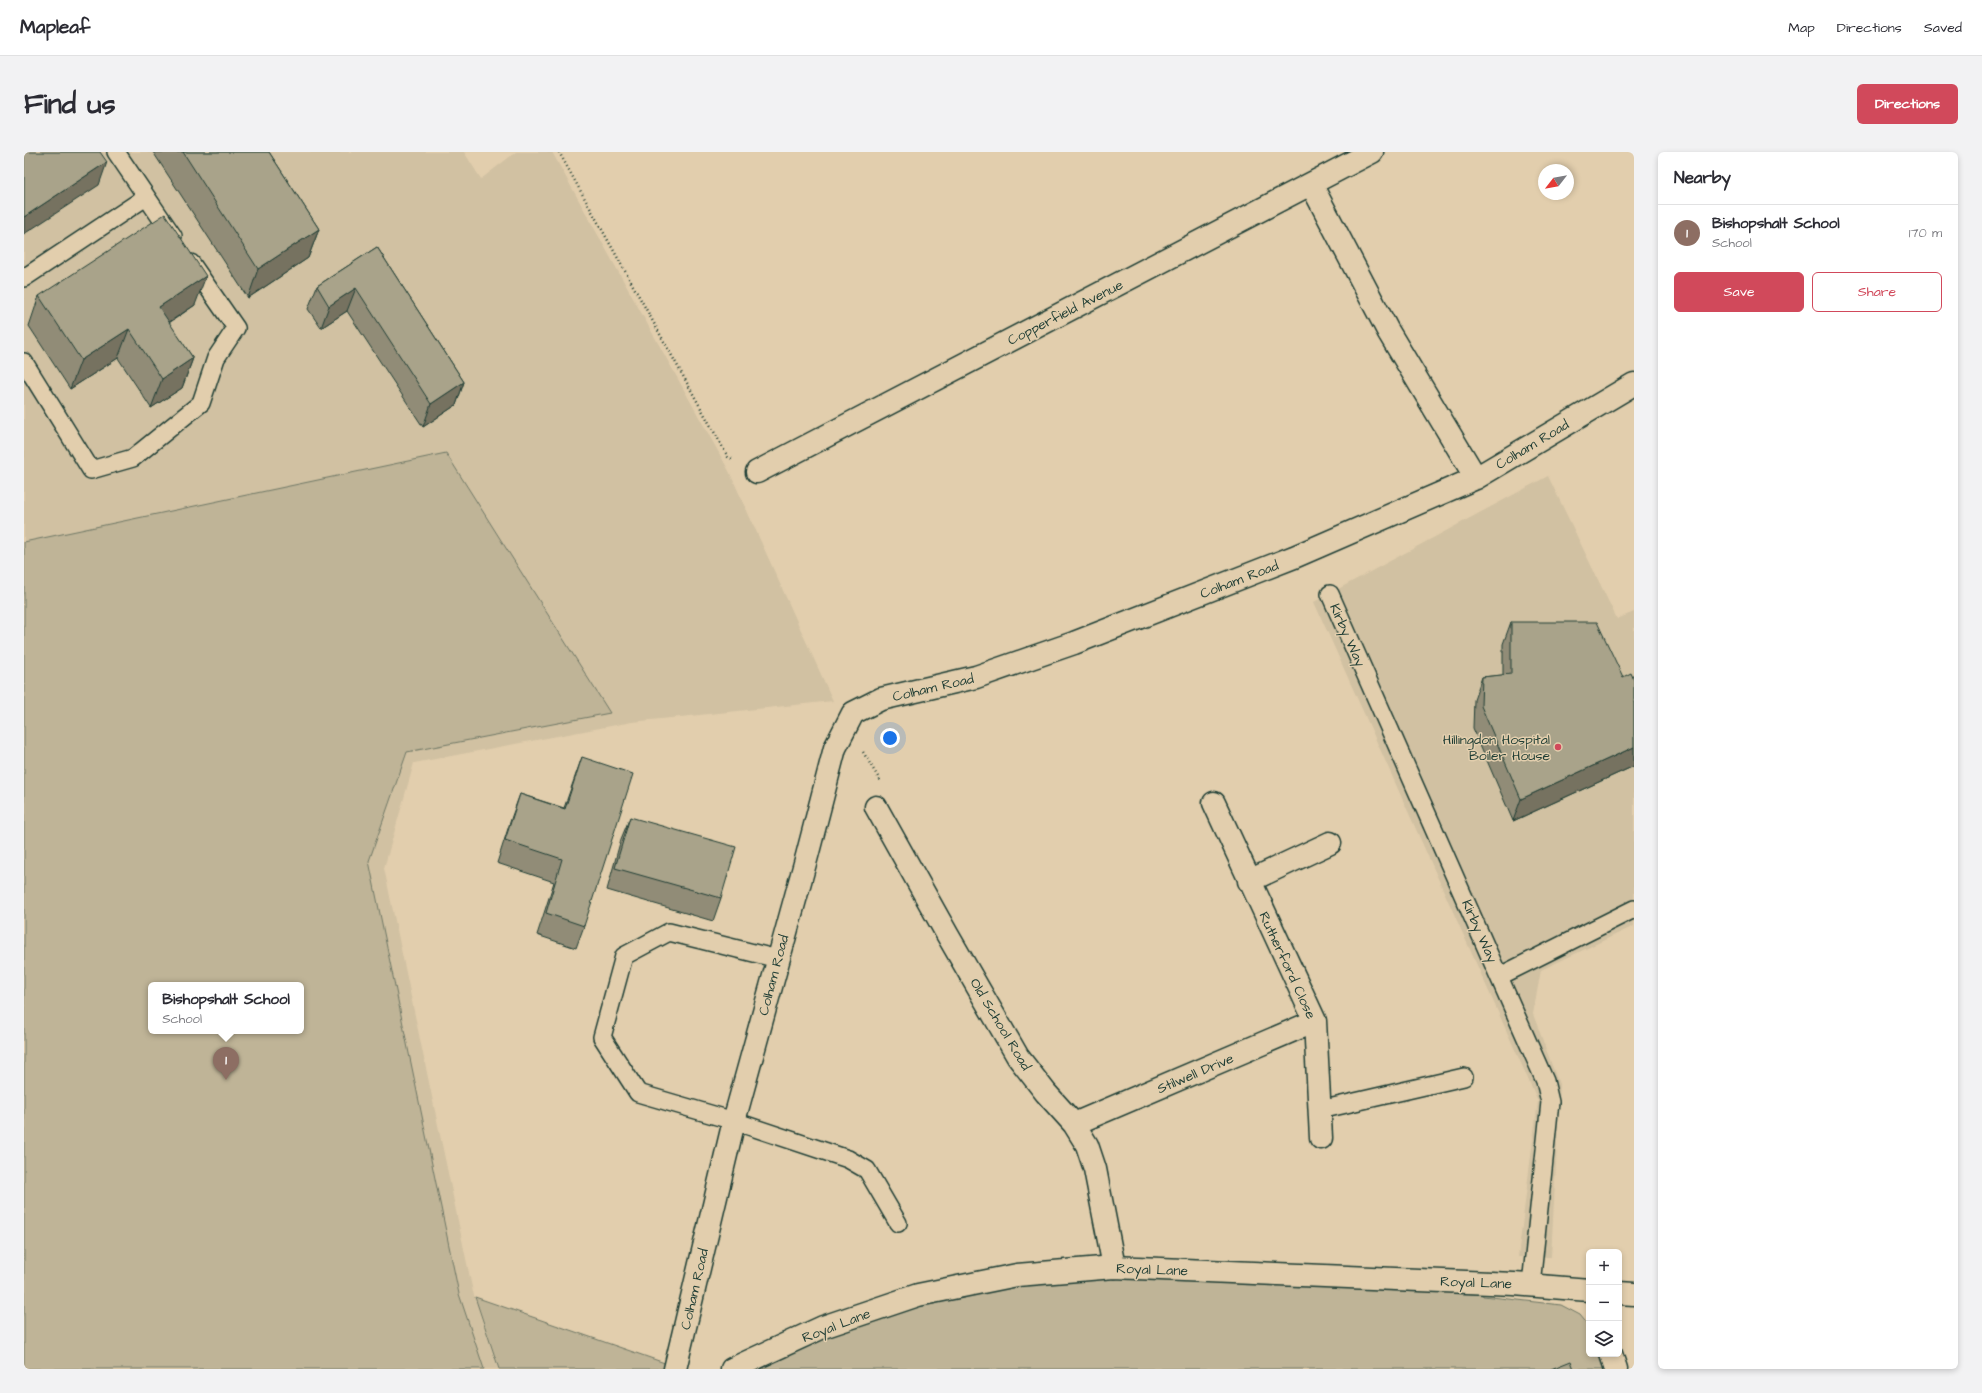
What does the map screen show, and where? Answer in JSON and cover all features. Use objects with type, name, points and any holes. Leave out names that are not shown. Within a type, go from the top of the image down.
[{"type":"street","name":"Copperfield Avenue","points":[[757,472],[1372,152]]},
{"type":"street","points":[[1311,184],[1388,331],[1476,478]]},
{"type":"street","name":"Colham Road","points":[[675,1369],[734,1121],[835,748],[853,713],[881,699],[976,677],[1074,643],[1294,557],[1476,478],[1634,384]]},
{"type":"street","name":"Rutherford Close","points":[[1214,803],[1315,1022],[1321,1138]]},
{"type":"street","name":"Old School Road","points":[[876,807],[946,934],[1018,1057],[1046,1094],[1074,1124],[1087,1145],[1095,1169],[1114,1267]]},
{"type":"street","points":[[1249,881],[1330,843]]},
{"type":"street","name":"Stilwell Drive","points":[[1074,1124],[1315,1022]]},
{"type":"street","name":"Royal Lane","points":[[732,1369],[823,1327],[918,1295],[1017,1275],[1114,1267],[1531,1285],[1586,1290]]},
{"type":"street","points":[[1622,1293],[1634,1294]]},
{"type":"street","points":[[1612,1357],[1616,1369]]},
{"type":"lane","points":[[24,362],[91,470],[133,458],[201,403],[216,358],[236,328],[116,152]]},
{"type":"lane","points":[[24,278],[146,197]]},
{"type":"lane","name":"Kirby Way","points":[[1330,594],[1500,976],[1545,1081],[1550,1102],[1531,1285]]},
{"type":"lane","points":[[1500,976],[1634,909]]},
{"type":"lane","points":[[778,959],[670,932],[624,956],[602,1037],[638,1093],[734,1121],[848,1159],[867,1170],[898,1223]]},
{"type":"lane","points":[[1320,1110],[1464,1077]]},
{"type":"path","points":[[558,152],[728,457],[757,472]]},
{"type":"path","points":[[843,731],[861,749],[883,786],[876,807]]},
{"type":"shaded area","points":[[24,152],[464,152],[481,179],[516,152],[552,152],[729,471],[833,701],[632,722],[414,763],[384,868],[473,1292],[499,1369],[24,1369]]},
{"type":"shaded area","points":[[446,453],[610,713],[407,752],[369,861],[459,1294],[484,1369],[24,1369],[24,542]]},
{"type":"shaded area","points":[[1548,476],[1617,619],[1634,612],[1634,926],[1541,970],[1533,1014],[1560,1087],[1551,1257],[1518,1257],[1538,1101],[1314,602]]},
{"type":"shaded area","points":[[1017,1275],[1480,1283],[1483,1296],[1561,1305],[1580,1315],[1586,1322],[1586,1357],[1602,1357],[1607,1369],[732,1369],[823,1327]]},
{"type":"shaded area","points":[[475,1297],[682,1369],[499,1369]]},
{"type":"building","points":[[24,152],[100,152],[107,162],[24,217]]},
{"type":"building","points":[[183,152],[269,152],[319,229],[258,269]]},
{"type":"building","points":[[165,214],[206,276],[159,307],[193,358],[162,379],[129,329],[81,360],[39,296]]},
{"type":"building","points":[[377,247],[464,382],[431,404],[356,288],[329,306],[317,286]]},
{"type":"building","name":"Hillingdon Hospital Boiler House","points":[[1511,622],[1597,622],[1623,677],[1631,673],[1634,680],[1634,747],[1521,799],[1481,706],[1482,677],[1511,674]]},
{"type":"building","points":[[582,757],[633,774],[584,926],[546,913],[562,859],[505,840],[520,794],[565,809]]},
{"type":"building","points":[[630,817],[736,847],[721,898],[615,868]]},
{"type":"building","points":[[1571,1361],[1574,1369],[1551,1369]]},
{"type":"place","name":"Hillingdon Hospital Boiler House","points":[[1558,747]]},
{"type":"place","name":"Bishopshalt School","points":[[226,1080]]}]
